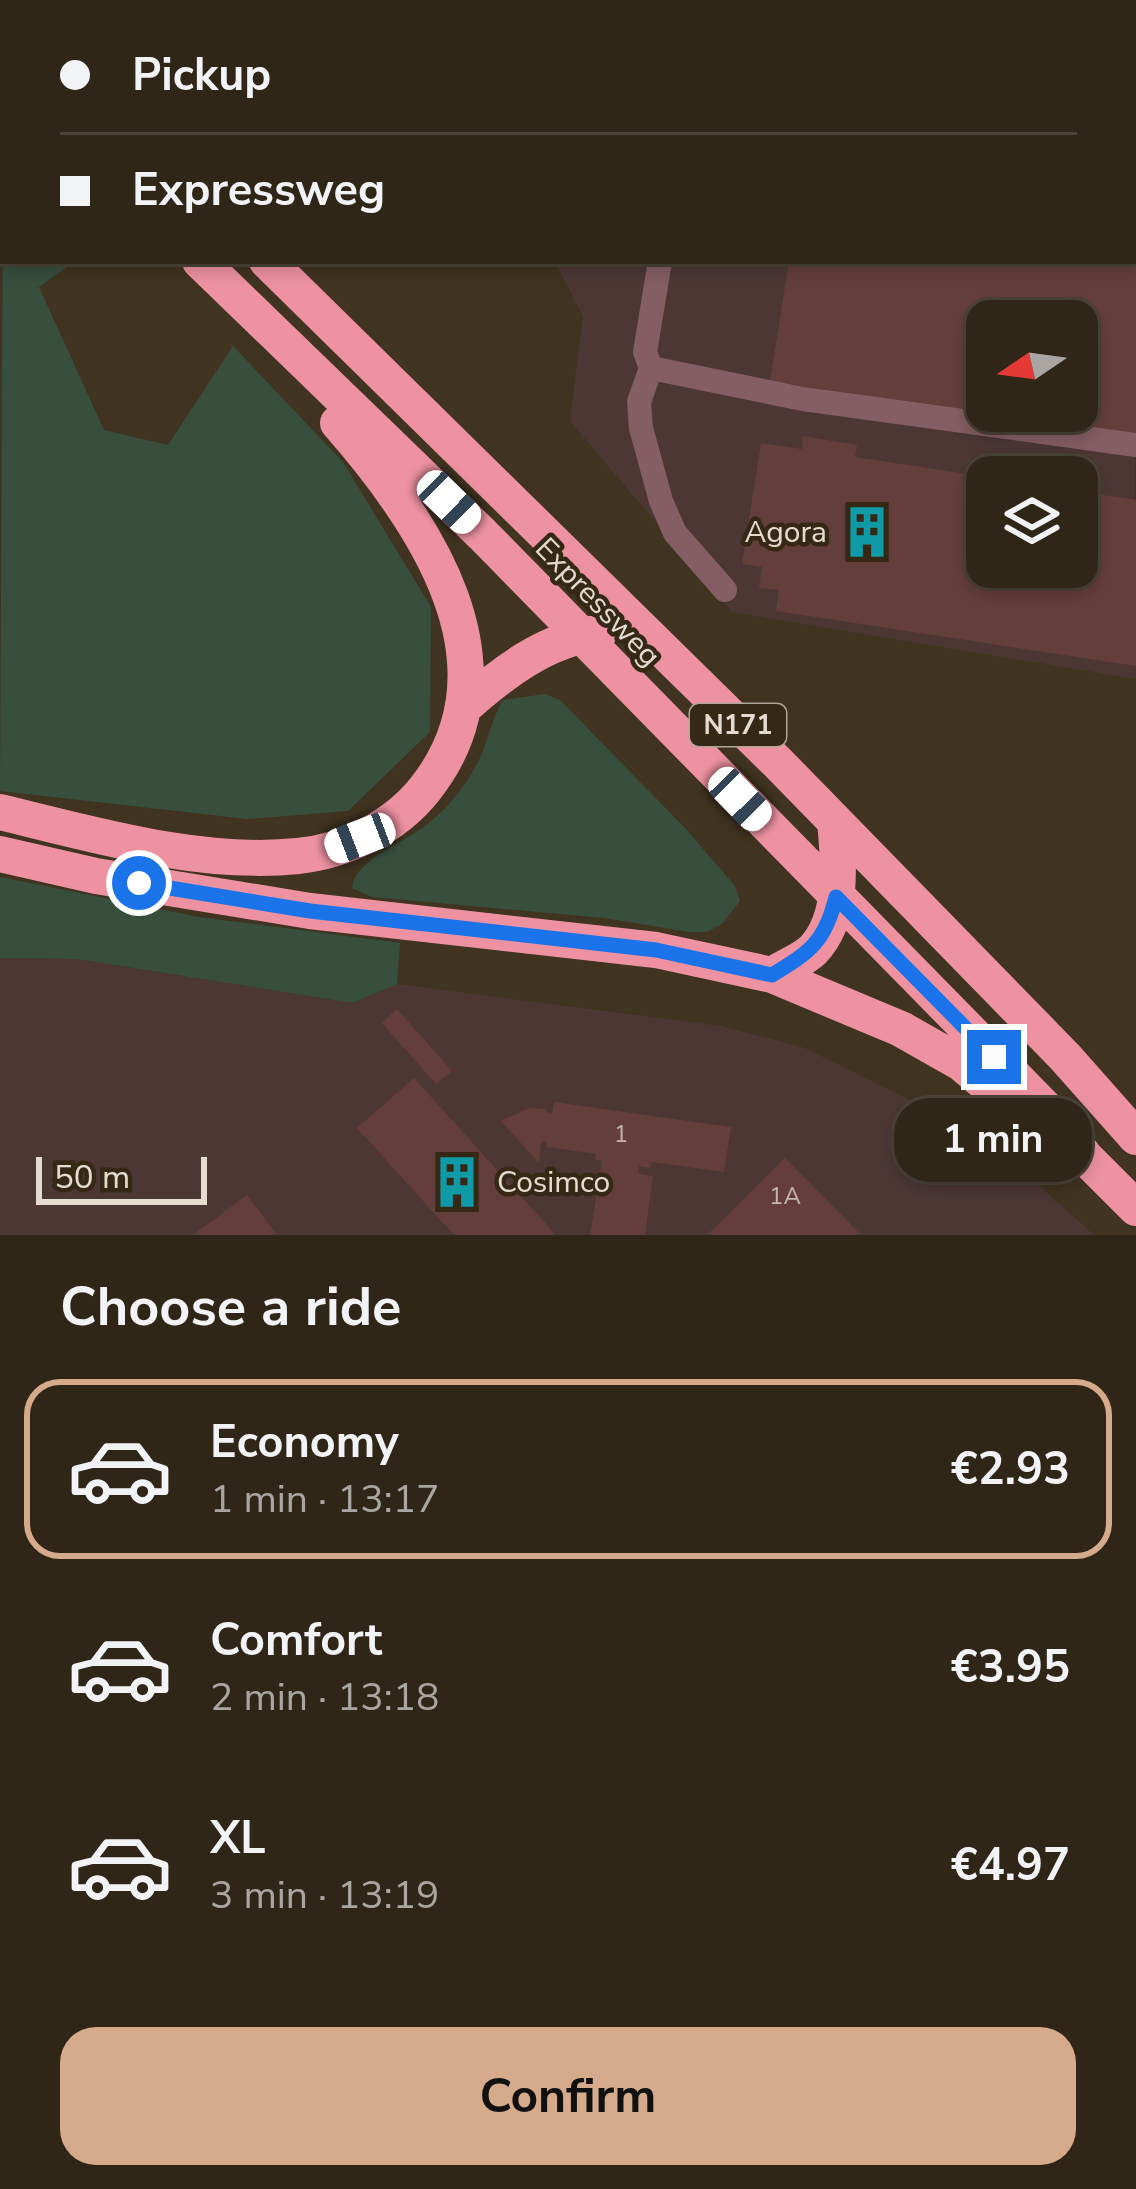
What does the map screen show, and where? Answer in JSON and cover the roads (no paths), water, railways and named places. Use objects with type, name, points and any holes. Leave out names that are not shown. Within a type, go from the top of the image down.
[{"type":"highway","name":"Expressweg","points":[[203,264],[580,635],[1058,1121],[1086,1158],[1136,1208]]},
{"type":"highway","name":"Expressweg","points":[[270,264],[835,822],[1065,1057],[1136,1137]]},
{"type":"highway","points":[[0,812],[196,852],[259,858],[331,849],[388,824],[415,801],[453,746],[464,707],[465,667],[454,602],[420,529],[247,307]]},
{"type":"highway","points":[[464,707],[511,668],[580,635],[638,630]]},
{"type":"highway","points":[[772,975],[812,950],[830,922],[836,897],[835,822]]},
{"type":"highway","points":[[0,854],[96,876],[310,911],[656,950],[772,975],[902,1029],[961,1063],[1045,1134],[1086,1158]]},
{"type":"lane","points":[[660,264],[645,352],[651,368],[639,402],[640,415],[661,501],[675,533],[725,590]]},
{"type":"lane","points":[[651,368],[802,399],[1136,445]]},
{"type":"place","name":"Agora","points":[[867,532]]},
{"type":"place","name":"Cosimco","points":[[457,1182]]}]
